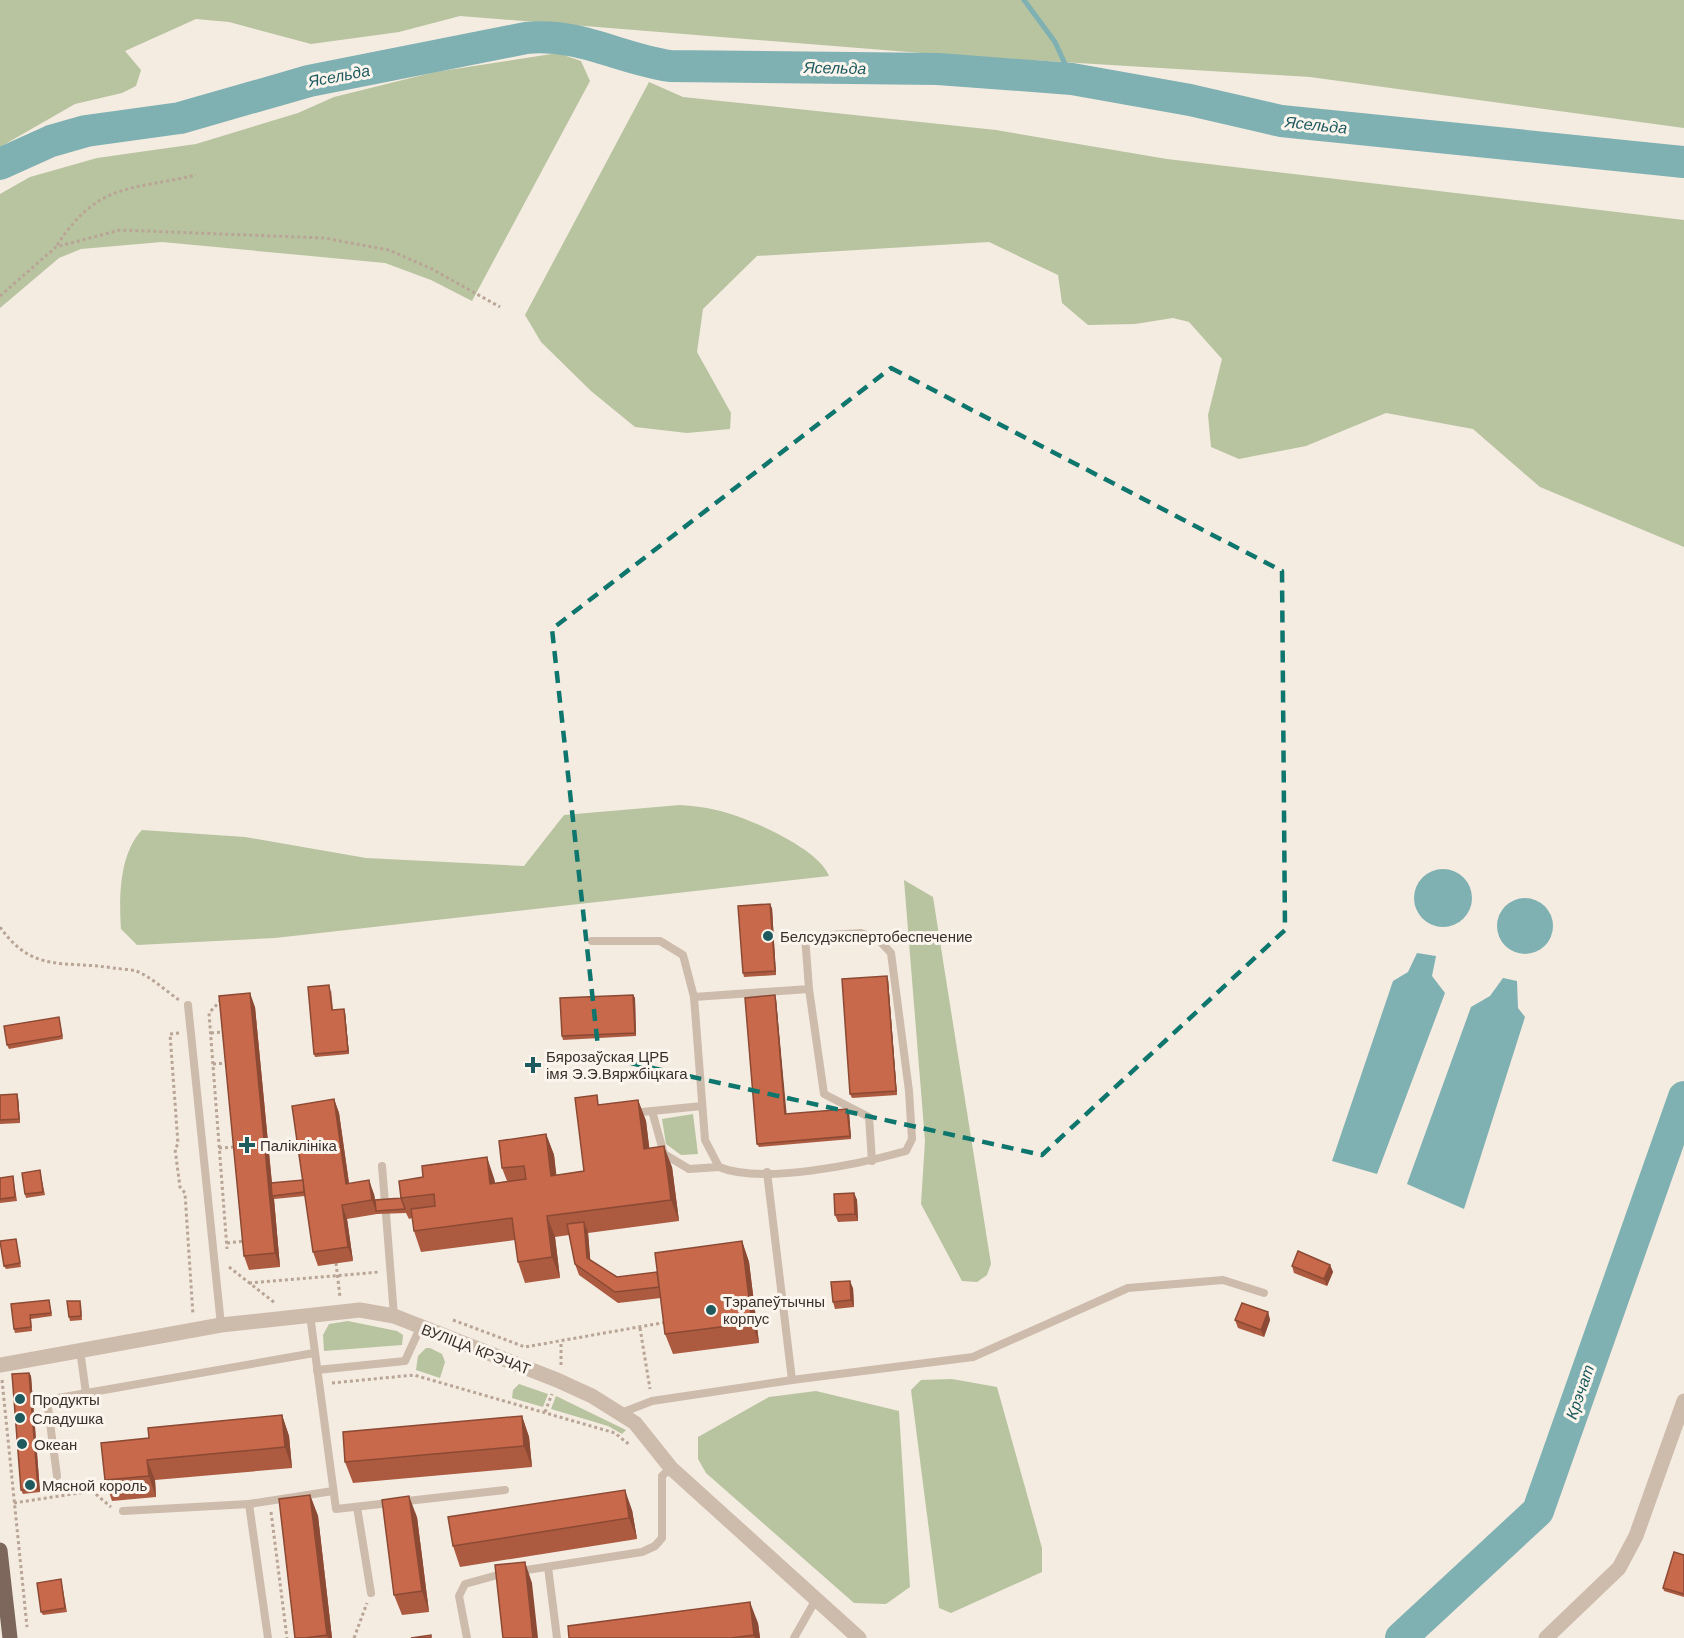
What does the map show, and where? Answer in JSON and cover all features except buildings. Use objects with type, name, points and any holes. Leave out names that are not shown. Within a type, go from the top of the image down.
[{"type":"main road","points":[[0,1550],[9,1638]]},
{"type":"street","name":"ВУЛІЦА КРЭЧАТ","points":[[0,1365],[221,1324],[360,1310],[394,1316],[557,1380],[621,1413],[635,1423],[670,1468],[815,1601],[859,1638]]},
{"type":"street","points":[[1546,1638],[1619,1568],[1636,1536],[1684,1401]]},
{"type":"lane","points":[[652,1111],[664,1154],[689,1169],[718,1167],[734,1173],[819,1170],[872,1161],[906,1151],[912,1138],[909,1091],[891,953],[878,939],[861,933],[784,938]]},
{"type":"lane","points":[[805,936],[809,989],[824,1094],[869,1118],[872,1161]]},
{"type":"lane","points":[[592,941],[660,941],[683,955],[694,997],[705,1140],[718,1167]]},
{"type":"lane","points":[[694,997],[809,989]]},
{"type":"lane","points":[[188,1005],[221,1324]]},
{"type":"lane","points":[[624,1114],[702,1106]]},
{"type":"lane","points":[[382,1166],[385,1203]]},
{"type":"lane","points":[[767,1172],[792,1380]]},
{"type":"lane","points":[[386,1214],[394,1316]]},
{"type":"lane","points":[[621,1413],[652,1401],[973,1357],[1128,1288],[1223,1280],[1264,1293]]},
{"type":"lane","points":[[310,1315],[336,1509],[506,1490]]},
{"type":"lane","points":[[317,1370],[405,1361],[420,1328]]},
{"type":"lane","points":[[80,1350],[86,1393]]},
{"type":"lane","points":[[57,1476],[47,1400],[314,1353]]},
{"type":"lane","points":[[467,1638],[459,1596],[465,1584],[498,1574],[642,1552],[655,1546],[662,1538],[662,1476],[670,1468]]},
{"type":"lane","points":[[123,1511],[249,1504],[333,1491]]},
{"type":"lane","points":[[249,1504],[268,1638]]},
{"type":"lane","points":[[357,1508],[371,1593]]},
{"type":"lane","points":[[548,1567],[557,1638]]},
{"type":"lane","points":[[794,1638],[815,1601]]},
{"type":"path","points":[[0,296],[56,247],[69,226],[92,203],[118,190],[195,175]]},
{"type":"path","points":[[56,247],[120,230],[324,238],[389,250],[432,269],[500,307]]},
{"type":"path","points":[[0,927],[7,938],[30,958],[58,965],[85,963],[136,971],[188,1005]]},
{"type":"path","points":[[222,999],[209,1013],[230,1278]]},
{"type":"path","points":[[210,1034],[227,1032]]},
{"type":"path","points":[[183,1033],[170,1034],[178,1144],[175,1149],[180,1187],[185,1193],[193,1316]]},
{"type":"path","points":[[213,1064],[230,1062]]},
{"type":"path","points":[[219,1148],[237,1147]]},
{"type":"path","points":[[227,1243],[246,1240]]},
{"type":"path","points":[[336,1263],[340,1302]]},
{"type":"path","points":[[229,1267],[279,1306]]},
{"type":"path","points":[[249,1283],[391,1271]]},
{"type":"path","points":[[640,1328],[652,1401]]},
{"type":"path","points":[[1,1385],[28,1638]]},
{"type":"path","points":[[14,1503],[92,1491],[116,1511],[123,1511]]},
{"type":"path","points":[[270,1501],[287,1638]]},
{"type":"path","points":[[354,1638],[371,1593]]},
{"type":"highlighted area","points":[[891,368],[1282,571],[1285,930],[1042,1155],[599,1056],[552,629]]},
{"type":"green space","points":[[0,0],[1684,0],[1684,128],[1310,77],[946,55],[460,16],[399,32],[311,44],[229,22],[196,19],[125,51],[141,70],[136,86],[122,93],[75,104],[0,147]]},
{"type":"green space","points":[[558,53],[581,61],[590,81],[472,301],[431,280],[385,263],[162,242],[81,249],[59,258],[0,308],[0,194],[30,177],[97,158],[196,144],[298,113],[334,97],[435,72]]},
{"type":"green space","points":[[649,82],[683,97],[996,130],[1167,159],[1684,220],[1684,547],[1540,487],[1473,429],[1386,413],[1306,446],[1239,459],[1211,447],[1208,415],[1222,359],[1189,322],[1173,318],[1135,324],[1088,325],[1062,303],[1058,275],[989,242],[757,256],[703,309],[697,352],[731,413],[730,429],[687,433],[635,427],[591,391],[541,342],[525,315]]},
{"type":"green space","points":[[680,805],[729,813],[762,826],[796,844],[811,855],[822,865],[829,876],[275,938],[137,945],[121,929],[122,877],[129,851],[142,830],[245,837],[366,858],[524,866],[564,815]]},
{"type":"green space","points":[[904,880],[933,897],[991,1264],[987,1275],[977,1282],[962,1281],[921,1204],[925,1141]]},
{"type":"green space","points":[[693,1114],[698,1154],[681,1155],[666,1144],[662,1119]]},
{"type":"green space","points":[[348,1321],[397,1331],[403,1335],[402,1345],[324,1351],[323,1335],[329,1324]]},
{"type":"green space","points":[[426,1348],[442,1354],[445,1362],[440,1378],[416,1370],[418,1356]]},
{"type":"green space","points":[[952,1379],[997,1387],[1042,1548],[1042,1572],[951,1613],[939,1608],[911,1390],[921,1380]]},
{"type":"green space","points":[[519,1384],[548,1394],[543,1407],[512,1398],[513,1390]]},
{"type":"green space","points":[[816,1391],[899,1411],[910,1587],[886,1604],[854,1603],[706,1473],[698,1459],[698,1437],[769,1397]]},
{"type":"green space","points":[[556,1396],[626,1430],[622,1434],[608,1426],[551,1409]]},
{"type":"water","points":[[1437,869],[1449,869],[1464,877],[1472,892],[1472,904],[1464,919],[1449,927],[1437,927],[1422,919],[1414,904],[1414,892],[1422,877]]},
{"type":"water","points":[[1519,898],[1531,898],[1541,902],[1549,910],[1553,926],[1549,942],[1541,950],[1531,954],[1519,954],[1509,950],[1501,942],[1497,932],[1497,920],[1501,910],[1509,902]]},
{"type":"water","points":[[1417,953],[1436,956],[1432,976],[1445,993],[1377,1174],[1332,1161],[1393,981],[1408,972]]},
{"type":"water","points":[[1503,978],[1517,981],[1518,1008],[1525,1017],[1464,1209],[1407,1184],[1471,1007],[1490,996]]},
{"type":"waterway","points":[[1024,0],[1055,42],[1072,79]]},
{"type":"waterway","name":"Ясельда","points":[[0,164],[51,141],[86,131],[180,118],[309,81],[526,38],[546,37],[582,43],[670,66],[938,69],[1072,79],[1190,100],[1281,121],[1684,162]]},
{"type":"waterway","name":"Крэчат","points":[[1401,1638],[1538,1511],[1684,1097]]},
{"type":"place","name":"Белсудэкспертобеспечение","points":[[768,936]]},
{"type":"place","name":"Бярозаўская ЦРБ імя Э.Э.Вяржбіцкага","points":[[533,1065]]},
{"type":"place","name":"Паліклініка","points":[[247,1145]]},
{"type":"place","name":"Тэрапеўтычны корпус","points":[[711,1310]]},
{"type":"place","name":"Продукты","points":[[20,1399]]},
{"type":"place","name":"Сладушка","points":[[20,1418]]},
{"type":"place","name":"Океан","points":[[22,1444]]},
{"type":"place","name":"Мясной король","points":[[30,1485]]}]
